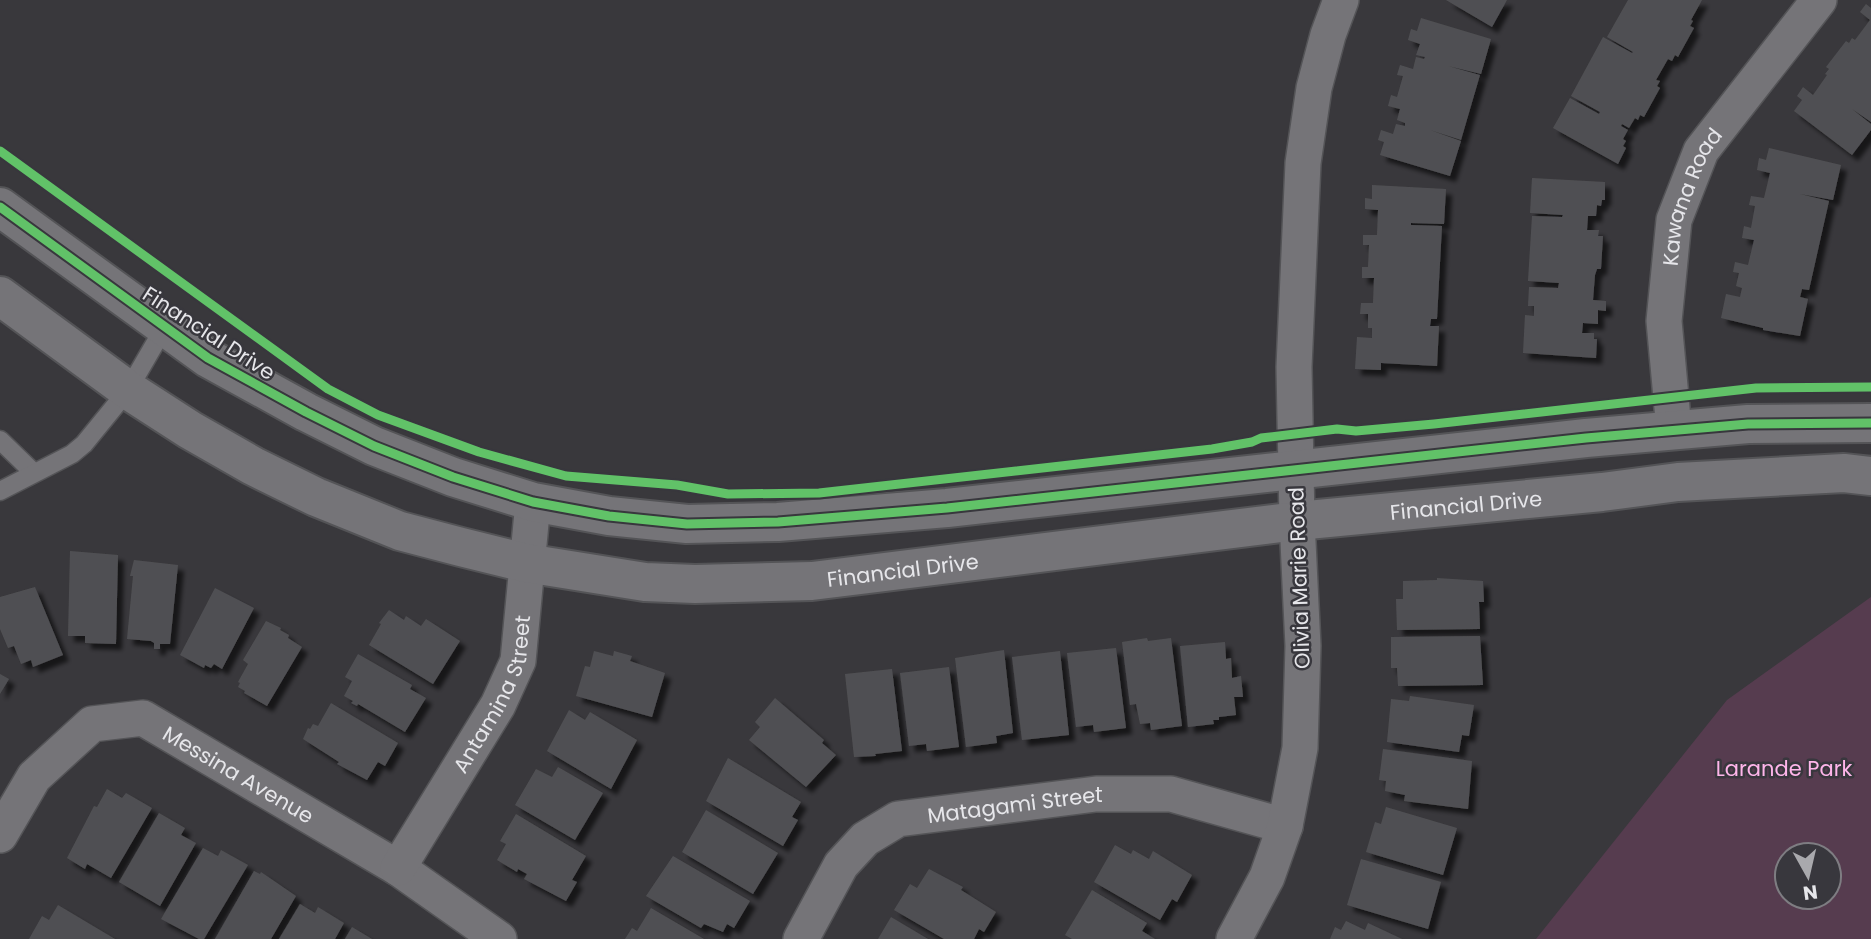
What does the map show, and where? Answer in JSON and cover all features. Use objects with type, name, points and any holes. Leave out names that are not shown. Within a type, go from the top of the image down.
[{"type":"street","name":"Olivia Marie Road","points":[[1234,939],[1267,877],[1285,826],[1300,735],[1303,646],[1294,368],[1303,163],[1314,88],[1328,35],[1341,0]]},
{"type":"street","name":"Kawana Road","points":[[1674,430],[1664,321],[1674,220],[1701,151],[1819,0]]},
{"type":"street","name":"Financial Drive","points":[[0,207],[208,358],[374,446],[453,477],[533,502],[609,516],[687,524],[778,522],[947,508],[1296,468],[1674,430],[1748,424],[1871,423]]},
{"type":"street","name":"Financial Drive","points":[[0,296],[128,390],[190,430],[316,497],[400,531],[526,563],[645,582],[695,584],[812,581],[1297,521],[1602,492],[1678,482],[1844,473],[1871,476]]},
{"type":"street","name":"Antamina Street","points":[[398,868],[498,705],[519,661],[533,502]]},
{"type":"street","name":"Messina Avenue","points":[[0,835],[34,777],[92,724],[143,718],[398,868],[499,939]]},
{"type":"street","name":"Matagami Street","points":[[801,939],[841,865],[865,839],[898,819],[1096,794],[1171,794],[1285,826]]},
{"type":"lane","points":[[0,491],[72,454],[84,444],[128,390],[164,328]]},
{"type":"lane","points":[[0,440],[33,472]]},
{"type":"green space","name":"Larande Park","points":[[1871,597],[1871,939],[1536,939],[1727,700]]},
{"type":"building","points":[[1446,0],[1507,0],[1492,27]]},
{"type":"building","points":[[1628,0],[1702,0],[1691,20],[1693,21],[1690,26],[1694,28],[1678,57],[1675,55],[1672,61],[1668,59],[1656,80],[1660,81],[1657,86],[1660,88],[1644,117],[1640,115],[1638,120],[1635,118],[1629,128],[1622,124],[1621,126],[1628,130],[1623,139],[1626,141],[1623,146],[1626,148],[1618,164],[1553,128],[1570,98],[1599,114],[1600,112],[1571,96],[1603,37],[1633,52],[1607,37]]},
{"type":"building","points":[[1866,4],[1871,8],[1871,122],[1852,109],[1871,124],[1871,130],[1852,155],[1794,111],[1802,100],[1797,96],[1803,87],[1813,95],[1827,75],[1825,74],[1829,69],[1826,67],[1846,41],[1849,43],[1852,38],[1855,40],[1870,20],[1860,12]]},
{"type":"building","points":[[1421,18],[1491,39],[1481,74],[1448,66],[1480,75],[1461,140],[1430,130],[1461,141],[1450,176],[1380,155],[1384,142],[1378,140],[1381,130],[1393,134],[1396,124],[1405,126],[1405,123],[1397,120],[1400,109],[1388,106],[1391,95],[1397,97],[1403,76],[1397,75],[1400,65],[1413,69],[1416,57],[1425,57],[1416,55],[1420,44],[1408,40],[1411,29],[1417,31]]},
{"type":"building","points":[[1769,148],[1841,165],[1833,200],[1800,194],[1829,201],[1809,290],[1802,289],[1800,297],[1808,299],[1800,336],[1763,330],[1721,318],[1726,294],[1740,297],[1742,288],[1736,286],[1739,273],[1733,272],[1735,262],[1748,265],[1754,240],[1742,238],[1744,226],[1751,228],[1755,206],[1749,205],[1751,196],[1764,198],[1770,173],[1757,170],[1759,158],[1766,160]]},
{"type":"building","points":[[1532,178],[1605,182],[1605,200],[1602,200],[1601,206],[1597,205],[1596,216],[1588,216],[1587,230],[1599,230],[1598,236],[1603,236],[1601,269],[1597,269],[1595,275],[1593,300],[1606,301],[1606,311],[1598,310],[1598,324],[1583,323],[1582,333],[1594,333],[1594,339],[1597,339],[1596,358],[1523,353],[1525,315],[1534,316],[1534,306],[1528,306],[1529,287],[1558,288],[1559,283],[1528,281],[1532,216],[1563,215],[1530,213]]},
{"type":"building","points":[[1372,185],[1446,189],[1444,224],[1411,223],[1442,226],[1437,319],[1431,319],[1430,326],[1439,326],[1437,366],[1381,363],[1381,370],[1355,369],[1357,337],[1372,338],[1372,328],[1368,328],[1368,314],[1360,314],[1361,303],[1373,303],[1374,278],[1362,278],[1362,267],[1368,267],[1369,245],[1363,245],[1363,235],[1377,235],[1378,210],[1365,209],[1365,198],[1372,199]]},
{"type":"building","points":[[70,551],[118,555],[116,644],[85,643],[85,636],[68,636]]},
{"type":"building","points":[[134,560],[178,565],[170,644],[160,644],[160,649],[154,649],[154,643],[151,641],[127,639],[133,576],[130,576]]},
{"type":"building","points":[[1437,578],[1483,581],[1484,602],[1479,602],[1480,629],[1397,630],[1396,599],[1403,599],[1403,581]]},
{"type":"building","points":[[35,587],[63,655],[33,667],[31,660],[21,664],[14,646],[8,648],[0,629],[0,597]]},
{"type":"building","points":[[215,588],[254,608],[222,669],[214,664],[211,668],[205,665],[204,668],[180,655]]},
{"type":"building","points":[[389,610],[404,620],[406,616],[421,626],[426,619],[460,641],[433,684],[369,645],[381,624],[379,623]]},
{"type":"building","points":[[266,621],[281,628],[280,630],[289,635],[288,638],[302,647],[267,706],[238,687],[248,664],[243,660]]},
{"type":"building","points":[[1480,636],[1483,685],[1398,686],[1397,668],[1391,668],[1391,637]]},
{"type":"building","points":[[1147,638],[1148,641],[1171,638],[1182,726],[1151,730],[1150,723],[1140,724],[1136,704],[1130,705],[1122,642]]},
{"type":"building","points":[[1225,642],[1226,659],[1231,658],[1232,678],[1241,676],[1243,697],[1234,697],[1236,715],[1219,717],[1219,720],[1213,720],[1214,724],[1188,727],[1180,646]]},
{"type":"building","points":[[1116,648],[1126,728],[1094,732],[1093,725],[1076,727],[1067,653]]},
{"type":"building","points":[[1004,650],[1013,733],[996,736],[997,743],[966,747],[955,658]]},
{"type":"building","points":[[594,651],[613,656],[614,651],[632,656],[630,661],[665,673],[652,717],[576,696],[585,666],[590,667]]},
{"type":"building","points":[[1060,651],[1069,735],[1022,740],[1012,657]]},
{"type":"building","points":[[358,654],[412,685],[410,689],[426,698],[405,732],[358,704],[357,706],[351,703],[353,701],[344,696],[352,681],[345,677]]},
{"type":"building","points":[[949,667],[959,747],[927,751],[926,744],[909,746],[900,673]]},
{"type":"building","points":[[892,669],[902,751],[854,757],[845,674]]},
{"type":"building","points":[[0,674],[9,679],[0,694]]},
{"type":"building","points":[[1410,696],[1474,705],[1469,736],[1462,735],[1459,752],[1387,742],[1391,699],[1409,701]]},
{"type":"building","points":[[775,698],[824,740],[822,743],[836,755],[806,787],[749,740],[760,727],[755,722]]},
{"type":"building","points":[[331,703],[398,743],[385,766],[378,762],[367,780],[337,764],[339,762],[303,739],[308,728],[313,724],[318,726]]},
{"type":"building","points":[[569,710],[585,720],[590,712],[637,740],[611,789],[547,751]]},
{"type":"building","points":[[1383,749],[1472,761],[1468,809],[1404,801],[1405,795],[1385,791],[1386,781],[1379,780]]},
{"type":"building","points":[[728,758],[801,802],[792,817],[798,820],[783,846],[706,801]]},
{"type":"building","points":[[558,767],[603,793],[575,840],[515,805],[536,769],[552,777]]},
{"type":"building","points":[[107,789],[122,798],[126,793],[152,808],[111,878],[87,864],[85,869],[67,858],[94,806],[97,807]]},
{"type":"building","points":[[1386,807],[1457,828],[1443,875],[1366,852],[1375,822],[1381,824]]},
{"type":"building","points":[[706,810],[778,853],[753,894],[682,852]]},
{"type":"building","points":[[159,813],[185,828],[181,835],[196,843],[160,906],[119,882]]},
{"type":"building","points":[[516,814],[586,856],[572,880],[577,882],[566,901],[524,879],[527,874],[518,869],[517,872],[497,860],[506,844],[500,841]]},
{"type":"building","points":[[1115,845],[1131,854],[1133,850],[1149,859],[1153,851],[1192,875],[1177,902],[1172,899],[1160,920],[1094,882]]},
{"type":"building","points":[[203,848],[218,856],[221,850],[248,865],[204,939],[199,939],[161,919]]},
{"type":"building","points":[[673,856],[750,901],[734,928],[727,924],[723,932],[704,924],[701,928],[646,896]]},
{"type":"building","points":[[1361,859],[1441,882],[1428,929],[1347,905]]},
{"type":"building","points":[[929,869],[963,887],[961,890],[996,912],[984,932],[979,929],[974,939],[944,939],[894,910],[910,884],[917,888]]},
{"type":"building","points":[[254,871],[260,874],[261,872],[296,896],[271,939],[215,939]]},
{"type":"building","points":[[1092,890],[1147,923],[1142,931],[1155,939],[1072,939],[1065,935]]},
{"type":"building","points":[[300,904],[315,913],[318,907],[344,923],[335,939],[279,939]]},
{"type":"building","points":[[58,905],[115,939],[29,939],[42,916],[49,920]]},
{"type":"building","points":[[651,908],[704,939],[625,939],[632,928],[637,931]]},
{"type":"building","points":[[891,917],[928,939],[878,939]]},
{"type":"building","points":[[1346,921],[1365,930],[1368,923],[1402,939],[1330,939],[1335,927],[1341,930]]},
{"type":"building","points":[[352,927],[372,939],[345,939]]},
{"type":"cycle path","points":[[0,151],[328,389],[378,415],[479,452],[566,476],[677,485],[728,494],[819,493],[1212,449],[1261,438],[1337,429],[1356,431],[1434,424],[1756,388],[1871,387]]},
{"type":"cycle path","points":[[0,207],[208,358],[306,412],[374,446],[453,477],[533,502],[609,516],[687,524],[778,522],[947,508],[1586,438],[1748,424],[1871,423]]}]
